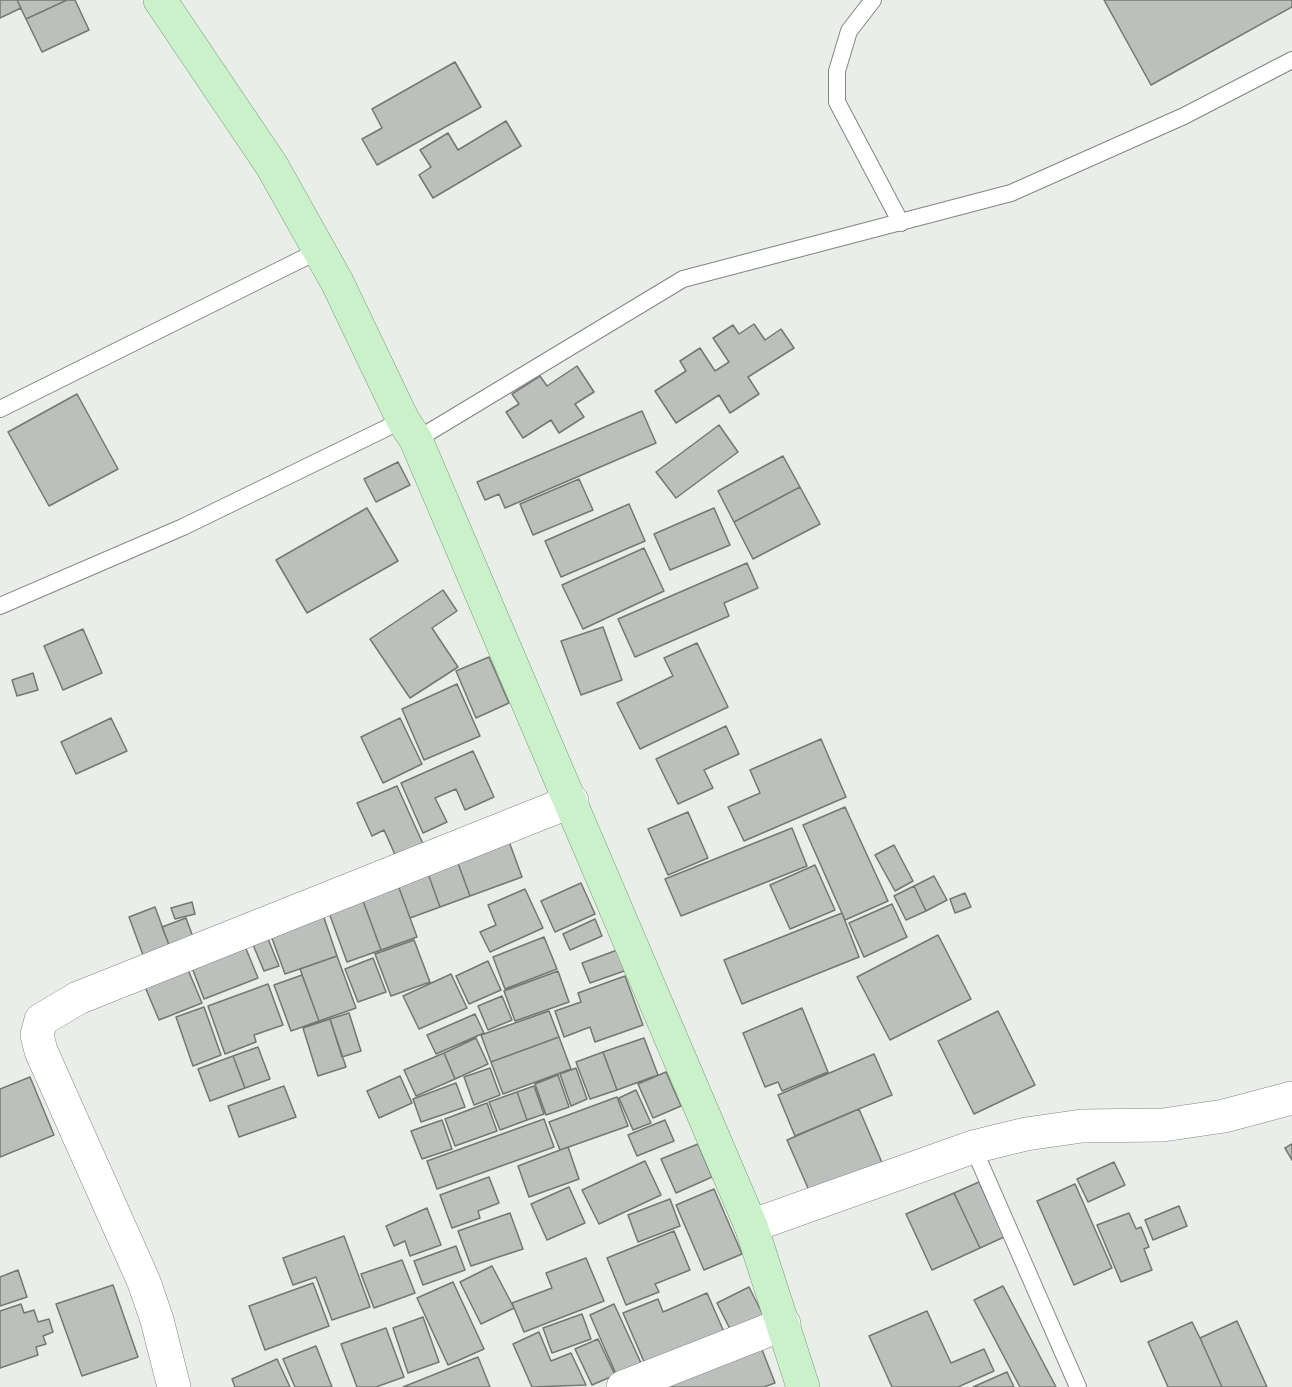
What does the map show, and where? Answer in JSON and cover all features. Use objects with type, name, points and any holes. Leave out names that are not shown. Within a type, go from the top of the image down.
[{"type":"main road","points":[[160,0],[261,148],[320,250],[410,430],[572,801],[751,1226],[803,1387]]},
{"type":"street","points":[[174,1387],[158,1320],[144,1282],[41,1051],[37,1035],[41,1020],[78,998],[572,801]]},
{"type":"street","points":[[751,1226],[973,1147],[1026,1134],[1082,1126],[1162,1125],[1224,1116],[1292,1098]]},
{"type":"street","points":[[623,1387],[784,1324]]},
{"type":"lane","points":[[873,0],[849,31],[837,71],[837,102],[901,223]]},
{"type":"lane","points":[[0,606],[410,430],[683,279],[1011,193],[1184,116],[1292,60]]},
{"type":"lane","points":[[0,409],[320,250]]},
{"type":"lane","points":[[973,1147],[1078,1387]]},
{"type":"building","points":[[0,0],[17,0],[21,8],[0,18]]},
{"type":"building","points":[[17,0],[67,0],[26,19]]},
{"type":"building","points":[[67,0],[75,0],[89,30],[42,52],[26,19]]},
{"type":"building","points":[[1104,0],[1292,0],[1292,7],[1151,85]]},
{"type":"building","points":[[455,62],[481,107],[377,165],[362,139],[382,128],[372,109]]},
{"type":"building","points":[[506,121],[521,146],[433,198],[419,175],[431,167],[420,150],[448,133],[458,150]]},
{"type":"building","points":[[754,324],[765,340],[781,329],[794,348],[748,377],[759,394],[730,413],[719,395],[676,423],[655,391],[686,371],[680,361],[700,348],[715,371],[729,362],[713,338],[733,325],[739,334]]},
{"type":"building","points":[[577,366],[594,392],[575,404],[584,417],[559,433],[551,420],[523,438],[506,412],[519,404],[512,394],[540,376],[547,386]]},
{"type":"building","points":[[77,394],[118,469],[49,506],[8,432]]},
{"type":"building","points":[[642,411],[656,443],[505,508],[499,494],[485,500],[477,482]]},
{"type":"building","points":[[719,425],[738,452],[676,498],[656,472]]},
{"type":"building","points":[[783,456],[800,487],[734,522],[718,491]]},
{"type":"building","points":[[398,462],[410,485],[376,502],[364,479]]},
{"type":"building","points":[[579,479],[593,510],[533,535],[520,504]]},
{"type":"building","points":[[800,487],[820,524],[753,559],[734,522]]},
{"type":"building","points":[[629,504],[645,541],[561,577],[545,541]]},
{"type":"building","points":[[367,508],[398,561],[307,613],[276,560]]},
{"type":"building","points":[[714,508],[730,545],[670,570],[654,534]]},
{"type":"building","points":[[644,548],[664,591],[583,629],[562,585]]},
{"type":"building","points":[[747,563],[758,588],[724,603],[729,616],[635,657],[618,619]]},
{"type":"building","points":[[443,590],[457,611],[432,628],[458,667],[410,698],[370,639]]},
{"type":"building","points":[[603,627],[622,680],[581,695],[561,641]]},
{"type":"building","points":[[83,629],[102,673],[63,690],[44,646]]},
{"type":"building","points":[[697,643],[728,707],[640,749],[617,703],[673,676],[664,658]]},
{"type":"building","points":[[489,657],[509,703],[476,718],[456,671]]},
{"type":"building","points":[[33,673],[38,690],[17,696],[12,680]]},
{"type":"building","points":[[457,684],[480,736],[424,760],[402,709]]},
{"type":"building","points":[[111,718],[127,751],[76,774],[61,742]]},
{"type":"building","points":[[400,718],[422,764],[383,783],[361,737]]},
{"type":"building","points":[[726,726],[739,754],[704,770],[713,788],[678,804],[656,759]]},
{"type":"building","points":[[821,739],[846,797],[744,841],[728,807],[760,793],[750,770]]},
{"type":"building","points":[[473,751],[494,797],[465,810],[456,789],[435,798],[447,822],[423,833],[401,783]]},
{"type":"building","points":[[397,786],[424,846],[397,859],[384,830],[372,836],[357,803]]},
{"type":"building","points":[[845,807],[888,901],[845,920],[803,825]]},
{"type":"building","points":[[688,812],[708,858],[668,875],[648,829]]},
{"type":"building","points":[[792,828],[807,866],[681,916],[665,879]]},
{"type":"building","points":[[507,836],[522,877],[470,896],[455,855]]},
{"type":"building","points":[[894,845],[913,881],[895,891],[875,855]]},
{"type":"building","points":[[455,855],[470,896],[440,907],[425,865]]},
{"type":"building","points":[[425,865],[440,907],[410,918],[395,877]]},
{"type":"building","points":[[815,865],[835,910],[790,929],[770,885]]},
{"type":"building","points":[[934,876],[947,900],[926,911],[914,886]]},
{"type":"building","points":[[395,877],[417,937],[381,950],[359,890]]},
{"type":"building","points":[[581,883],[595,914],[555,932],[541,901]]},
{"type":"building","points":[[914,886],[926,911],[906,920],[894,896]]},
{"type":"building","points":[[525,889],[543,928],[490,952],[480,932],[496,925],[488,905]]},
{"type":"building","points":[[359,890],[381,950],[347,962],[325,902]]},
{"type":"building","points":[[965,893],[971,907],[955,913],[950,899]]},
{"type":"building","points":[[192,902],[195,914],[175,919],[171,908]]},
{"type":"building","points":[[892,904],[907,937],[864,957],[849,923]]},
{"type":"building","points":[[155,907],[169,945],[143,955],[129,917]]},
{"type":"building","points":[[322,912],[337,956],[285,974],[269,930]]},
{"type":"building","points":[[842,913],[859,957],[742,1004],[724,960]]},
{"type":"building","points":[[186,918],[193,937],[169,945],[162,927]]},
{"type":"building","points":[[595,919],[602,936],[570,950],[563,934]]},
{"type":"building","points":[[266,934],[279,966],[264,971],[251,940]]},
{"type":"building","points":[[938,935],[971,999],[890,1040],[857,977]]},
{"type":"building","points":[[544,937],[557,969],[505,989],[493,957]]},
{"type":"building","points":[[414,940],[430,982],[391,996],[375,954]]},
{"type":"building","points":[[244,944],[258,978],[204,999],[191,965]]},
{"type":"building","points":[[620,949],[627,970],[590,983],[582,963]]},
{"type":"building","points":[[337,956],[356,1008],[319,1021],[300,969]]},
{"type":"building","points":[[373,958],[386,992],[358,1002],[345,969]]},
{"type":"building","points":[[488,961],[501,990],[469,1004],[456,976]]},
{"type":"building","points":[[186,965],[202,1003],[159,1020],[143,982]]},
{"type":"building","points":[[558,971],[569,1002],[515,1021],[504,991]]},
{"type":"building","points":[[451,974],[467,1008],[419,1029],[403,996]]},
{"type":"building","points":[[302,975],[319,1021],[291,1031],[274,985]]},
{"type":"building","points":[[625,976],[643,1025],[595,1042],[590,1027],[564,1037],[555,1011],[581,1002],[578,993]]},
{"type":"building","points":[[268,984],[283,1025],[254,1035],[256,1042],[225,1054],[208,1006]]},
{"type":"building","points":[[502,996],[512,1020],[488,1030],[478,1006]]},
{"type":"building","points":[[204,1007],[221,1055],[193,1066],[176,1017]]},
{"type":"building","points":[[802,1008],[828,1072],[782,1091],[778,1082],[765,1087],[743,1033]]},
{"type":"building","points":[[549,1011],[559,1037],[491,1062],[481,1035]]},
{"type":"building","points":[[998,1011],[1035,1085],[974,1114],[938,1041]]},
{"type":"building","points":[[349,1013],[361,1051],[342,1057],[330,1019]]},
{"type":"building","points":[[475,1014],[484,1033],[436,1054],[427,1035]]},
{"type":"building","points":[[330,1019],[346,1067],[318,1076],[303,1028]]},
{"type":"building","points":[[559,1037],[571,1069],[503,1094],[491,1062]]},
{"type":"building","points":[[476,1038],[488,1064],[455,1079],[444,1053]]},
{"type":"building","points":[[644,1038],[658,1075],[617,1090],[603,1052]]},
{"type":"building","points":[[258,1047],[270,1079],[245,1088],[233,1056]]},
{"type":"building","points":[[603,1052],[617,1090],[590,1099],[576,1062]]},
{"type":"building","points":[[444,1053],[455,1079],[416,1096],[404,1070]]},
{"type":"building","points":[[874,1054],[892,1095],[795,1136],[778,1095]]},
{"type":"building","points":[[233,1056],[245,1088],[210,1101],[198,1069]]},
{"type":"building","points":[[490,1068],[500,1095],[474,1105],[464,1077]]},
{"type":"building","points":[[576,1068],[587,1099],[571,1106],[560,1074]]},
{"type":"building","points":[[666,1072],[681,1106],[653,1118],[638,1084]]},
{"type":"building","points":[[558,1075],[569,1107],[546,1115],[535,1084]]},
{"type":"building","points":[[400,1076],[412,1103],[379,1118],[367,1091]]},
{"type":"building","points":[[30,1077],[54,1135],[0,1157],[0,1089]]},
{"type":"building","points":[[456,1083],[465,1107],[421,1122],[413,1099]]},
{"type":"building","points":[[284,1086],[296,1117],[239,1137],[228,1106]]},
{"type":"building","points":[[534,1086],[544,1114],[527,1120],[517,1092]]},
{"type":"building","points":[[636,1090],[651,1123],[633,1130],[619,1098]]},
{"type":"building","points":[[517,1092],[527,1120],[500,1130],[489,1102]]},
{"type":"building","points":[[617,1097],[628,1126],[560,1150],[549,1122]]},
{"type":"building","points":[[487,1103],[497,1131],[455,1146],[445,1119]]},
{"type":"building","points":[[859,1109],[883,1165],[811,1195],[787,1140]]},
{"type":"building","points":[[544,1119],[554,1147],[437,1189],[427,1161]]},
{"type":"building","points":[[442,1120],[452,1149],[422,1159],[411,1131]]},
{"type":"building","points":[[665,1120],[674,1141],[637,1156],[628,1135]]},
{"type":"building","points":[[698,1144],[712,1177],[676,1193],[661,1159]]},
{"type":"building","points":[[1292,1144],[1292,1160],[1285,1148]]},
{"type":"building","points":[[568,1147],[579,1179],[529,1197],[518,1166]]},
{"type":"building","points":[[645,1161],[661,1195],[599,1224],[582,1190]]},
{"type":"building","points":[[1114,1162],[1125,1185],[1088,1202],[1077,1179]]},
{"type":"building","points":[[489,1177],[499,1203],[478,1211],[480,1218],[452,1228],[440,1195]]},
{"type":"building","points":[[979,1182],[1004,1237],[980,1248],[954,1193]]},
{"type":"building","points":[[1075,1184],[1112,1268],[1074,1285],[1037,1201]]},
{"type":"building","points":[[569,1187],[585,1223],[547,1240],[531,1204]]},
{"type":"building","points":[[714,1189],[742,1254],[704,1270],[676,1205]]},
{"type":"building","points":[[954,1193],[980,1248],[932,1270],[906,1214]]},
{"type":"building","points":[[670,1199],[680,1226],[638,1242],[628,1215]]},
{"type":"building","points":[[1179,1206],[1187,1226],[1153,1240],[1145,1220]]},
{"type":"building","points":[[427,1208],[441,1245],[410,1256],[405,1241],[394,1246],[386,1226]]},
{"type":"building","points":[[510,1213],[523,1249],[471,1266],[458,1231]]},
{"type":"building","points":[[1129,1213],[1136,1229],[1141,1227],[1149,1247],[1144,1249],[1152,1270],[1121,1282],[1097,1225]]},
{"type":"building","points":[[674,1231],[690,1270],[655,1284],[659,1292],[626,1305],[607,1258]]},
{"type":"building","points":[[344,1236],[370,1307],[332,1320],[316,1277],[293,1285],[283,1258]]},
{"type":"building","points":[[456,1246],[465,1270],[423,1285],[414,1261]]},
{"type":"building","points":[[586,1258],[604,1301],[524,1332],[512,1303],[552,1288],[546,1273]]},
{"type":"building","points":[[402,1260],[415,1293],[374,1308],[361,1274]]},
{"type":"building","points":[[492,1266],[514,1308],[481,1324],[460,1282]]},
{"type":"building","points":[[18,1270],[27,1297],[0,1306],[0,1277]]},
{"type":"building","points":[[453,1282],[484,1349],[448,1365],[417,1298]]},
{"type":"building","points":[[313,1283],[329,1326],[265,1350],[249,1306]]},
{"type":"building","points":[[113,1285],[138,1357],[82,1376],[56,1304]]},
{"type":"building","points":[[1003,1286],[1056,1387],[1020,1387],[974,1300]]},
{"type":"building","points":[[749,1287],[764,1317],[732,1333],[717,1303]]},
{"type":"building","points":[[707,1293],[724,1332],[645,1364],[623,1313],[658,1299],[663,1312]]},
{"type":"building","points":[[21,1304],[24,1313],[34,1310],[38,1322],[49,1319],[53,1332],[43,1336],[46,1344],[36,1347],[38,1355],[0,1368],[0,1311]]},
{"type":"building","points":[[614,1304],[641,1363],[616,1374],[590,1315]]},
{"type":"building","points":[[927,1311],[951,1363],[984,1349],[994,1371],[958,1387],[892,1387],[869,1336]]},
{"type":"building","points":[[582,1314],[591,1339],[552,1353],[543,1328]]},
{"type":"building","points":[[423,1317],[439,1362],[408,1373],[393,1328]]},
{"type":"building","points":[[1237,1321],[1267,1387],[1222,1387],[1200,1338]]},
{"type":"building","points":[[1192,1322],[1222,1387],[1168,1387],[1148,1342]]},
{"type":"building","points":[[386,1328],[404,1377],[376,1387],[357,1387],[341,1344]]},
{"type":"building","points":[[539,1332],[551,1361],[571,1353],[586,1385],[532,1387],[513,1344]]},
{"type":"building","points":[[598,1339],[615,1375],[592,1385],[575,1349]]},
{"type":"building","points":[[316,1346],[332,1387],[295,1387],[283,1359]]},
{"type":"building","points":[[761,1347],[775,1383],[764,1387],[666,1387]]},
{"type":"building","points":[[478,1357],[490,1387],[403,1387]]},
{"type":"building","points":[[277,1359],[290,1387],[235,1387],[232,1379]]},
{"type":"building","points":[[1007,1372],[1014,1387],[973,1387]]}]
